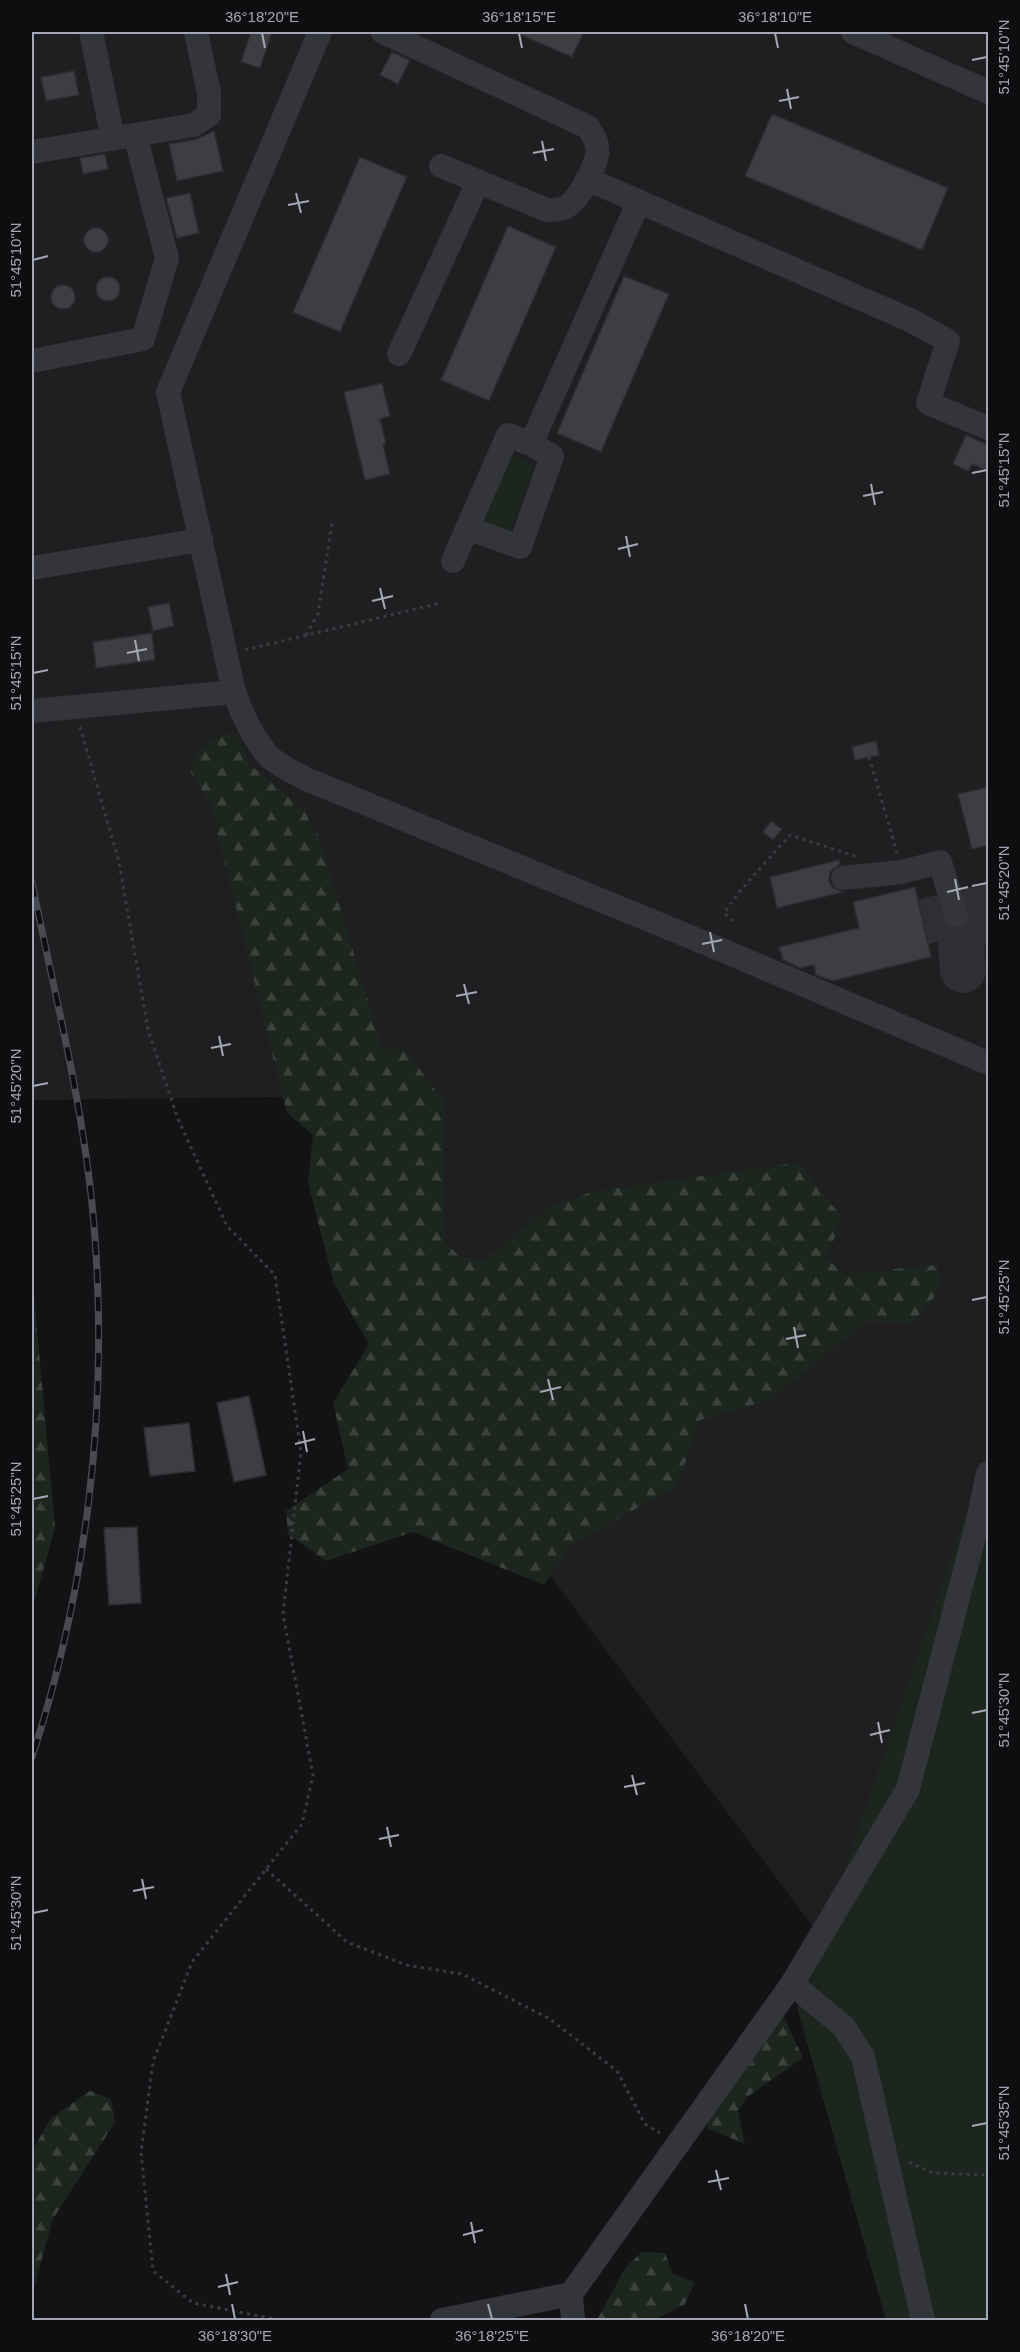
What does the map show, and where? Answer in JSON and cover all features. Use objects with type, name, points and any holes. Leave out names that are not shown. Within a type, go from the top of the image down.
[{"type":"lane","points":[[32,361],[143,339],[167,258],[124,137],[91,32]]},
{"type":"lane","points":[[32,152],[194,125],[209,115],[209,93],[196,32]]},
{"type":"lane","points":[[320,32],[168,393],[234,692],[241,712],[272,759],[306,779],[710,945],[988,1063]]},
{"type":"lane","points":[[383,32],[588,127],[596,139],[597,153],[587,179],[575,201],[564,208],[547,210],[441,166]]},
{"type":"lane","points":[[853,32],[988,92]]},
{"type":"lane","points":[[587,179],[910,320],[948,341],[928,403],[988,428]]},
{"type":"lane","points":[[399,354],[478,182]]},
{"type":"lane","points":[[531,444],[639,201]]},
{"type":"lane","points":[[453,561],[467,528],[508,435],[552,456],[520,547],[467,528]]},
{"type":"lane","points":[[32,568],[201,540]]},
{"type":"lane","points":[[32,711],[234,692]]},
{"type":"lane","points":[[843,878],[896,872],[940,862],[956,915]]},
{"type":"lane","points":[[573,2320],[571,2294],[792,1984],[908,1789],[978,1521],[988,1473]]},
{"type":"lane","points":[[792,1984],[844,2027],[863,2056],[923,2320]]},
{"type":"lane","points":[[442,2320],[571,2294]]},
{"type":"path","points":[[306,635],[318,614],[332,523]]},
{"type":"path","points":[[226,655],[440,603]]},
{"type":"path","points":[[75,708],[119,862],[148,1030],[178,1119],[227,1226],[275,1275],[301,1452],[283,1614],[313,1775],[302,1824],[192,1962],[153,2062],[141,2152],[153,2271],[193,2303],[279,2320]]},
{"type":"path","points":[[870,757],[896,872]]},
{"type":"path","points":[[733,921],[724,914],[739,892],[790,835],[844,850],[896,872]]},
{"type":"path","points":[[266,1869],[347,1942],[406,1965],[462,1974],[550,2019],[617,2071],[645,2124],[678,2144]]},
{"type":"path","points":[[906,2160],[933,2173],[988,2175]]},
{"type":"shaded area","points":[[32,32],[988,32],[988,2161],[474,1474],[353,1096],[32,1100]]},
{"type":"green space","points":[[509,454],[534,466],[508,537],[476,524]]},
{"type":"green space","points":[[221,734],[237,734],[249,764],[303,809],[319,837],[382,1048],[405,1050],[445,1103],[445,1242],[460,1257],[484,1260],[551,1206],[595,1191],[797,1163],[842,1217],[827,1259],[844,1274],[937,1265],[942,1287],[913,1323],[866,1322],[770,1400],[700,1420],[677,1486],[571,1545],[544,1585],[413,1532],[326,1561],[288,1534],[286,1511],[348,1469],[333,1403],[369,1344],[334,1284],[308,1183],[313,1135],[287,1113],[210,803],[191,773],[194,755]]},
{"type":"green space","points":[[32,1273],[55,1528],[32,1610]]},
{"type":"green space","points":[[988,1449],[988,2320],[886,2320],[797,2008]]},
{"type":"green space","points":[[783,2015],[803,2058],[747,2097],[738,2111],[745,2144],[707,2128],[709,2096]]},
{"type":"green space","points":[[90,2091],[111,2099],[115,2122],[53,2219],[32,2295],[32,2151],[51,2118]]},
{"type":"green space","points":[[642,2252],[665,2253],[673,2274],[695,2282],[685,2304],[654,2320],[597,2320],[626,2267]]},
{"type":"building","points":[[251,32],[272,32],[260,68],[241,62]]},
{"type":"building","points":[[514,32],[584,32],[572,57]]},
{"type":"building","points":[[392,52],[410,60],[398,84],[380,75]]},
{"type":"building","points":[[74,71],[79,95],[46,101],[41,77]]},
{"type":"building","points":[[772,114],[948,188],[922,250],[745,176]]},
{"type":"building","points":[[214,131],[223,171],[177,181],[169,144],[197,139]]},
{"type":"building","points":[[105,154],[108,169],[83,174],[80,158]]},
{"type":"building","points":[[360,157],[407,177],[340,332],[293,312]]},
{"type":"building","points":[[190,193],[199,233],[177,238],[166,198]]},
{"type":"building","points":[[508,226],[556,247],[489,401],[441,380]]},
{"type":"building","points":[[96,228],[101,229],[107,235],[107,245],[101,251],[96,252],[91,251],[85,245],[84,240],[85,235],[91,229]]},
{"type":"building","points":[[624,276],[669,294],[601,452],[557,433]]},
{"type":"building","points":[[108,277],[117,280],[120,289],[117,298],[108,301],[99,298],[96,289],[99,280]]},
{"type":"building","points":[[63,285],[72,288],[75,297],[72,306],[63,309],[54,306],[51,297],[54,288]]},
{"type":"building","points":[[382,383],[390,416],[380,419],[390,474],[365,480],[344,392]]},
{"type":"building","points":[[966,435],[988,445],[988,471],[972,464],[968,471],[953,464]]},
{"type":"building","points":[[169,603],[174,626],[153,631],[148,607]]},
{"type":"building","points":[[152,633],[155,660],[96,668],[93,642]]},
{"type":"building","points":[[876,741],[879,755],[855,760],[852,747]]},
{"type":"building","points":[[988,787],[988,845],[972,849],[958,794]]},
{"type":"building","points":[[771,821],[782,829],[773,840],[763,832]]},
{"type":"building","points":[[839,860],[840,864],[830,872],[829,880],[832,887],[843,892],[777,908],[770,877]]},
{"type":"building","points":[[915,887],[931,957],[832,981],[816,975],[814,965],[800,968],[783,960],[779,947],[859,928],[853,902]]},
{"type":"building","points":[[249,1396],[266,1475],[234,1482],[217,1403]]},
{"type":"building","points":[[189,1423],[195,1471],[150,1476],[144,1428]]},
{"type":"building","points":[[137,1527],[141,1603],[109,1605],[104,1528]]},
{"type":"taxiway","points":[[923,922],[988,906]]},
{"type":"taxiway","points":[[963,970],[961,943],[975,910]]},
{"type":"railway","points":[[32,883],[70,1060],[85,1149],[95,1239],[98,1304],[95,1436],[89,1501],[66,1631],[51,1695],[32,1757]]}]
